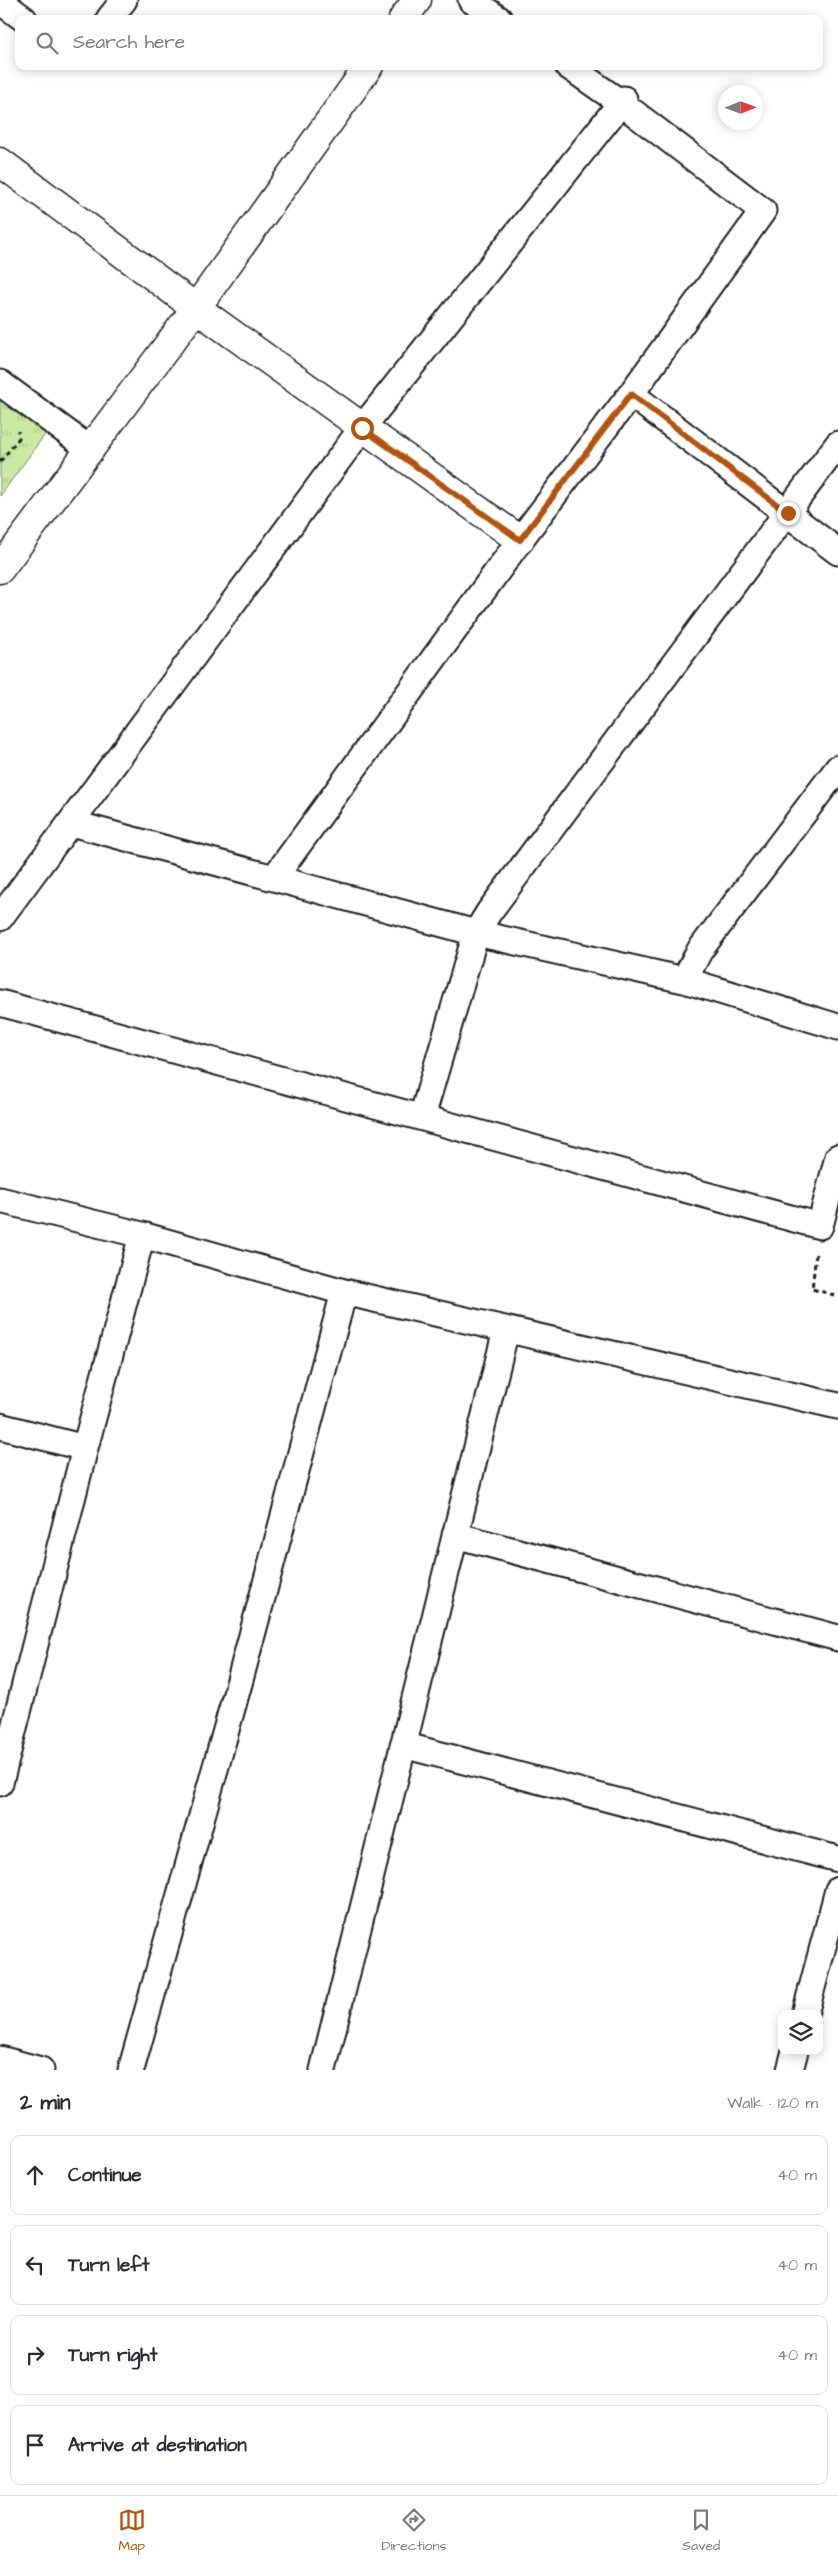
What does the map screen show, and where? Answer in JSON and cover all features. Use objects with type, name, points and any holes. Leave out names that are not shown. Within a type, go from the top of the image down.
[{"type":"street","points":[[0,0],[19,15]]},
{"type":"street","points":[[113,15],[124,0]]},
{"type":"street","points":[[406,15],[417,0]]},
{"type":"street","points":[[471,0],[493,15]]},
{"type":"street","points":[[0,569],[196,308],[366,70]]},
{"type":"street","points":[[274,878],[520,540],[631,394],[763,211],[622,101],[574,70]]},
{"type":"street","points":[[0,918],[362,428],[622,101]]},
{"type":"street","points":[[3,170],[520,540]]},
{"type":"street","points":[[0,383],[91,450]]},
{"type":"street","points":[[631,394],[838,552]]},
{"type":"street","points":[[422,1117],[476,933],[501,896],[838,444]]},
{"type":"street","points":[[684,980],[700,950],[838,768]]},
{"type":"street","points":[[71,823],[476,933],[684,980],[838,1027]]},
{"type":"street","points":[[0,1003],[820,1226],[838,1158]]},
{"type":"street","points":[[0,1200],[142,1235],[344,1292],[838,1406]]},
{"type":"street","points":[[0,1783],[85,1448],[142,1235]]},
{"type":"street","points":[[131,2070],[344,1292]]},
{"type":"street","points":[[323,2070],[506,1330]]},
{"type":"street","points":[[0,1426],[85,1448]]},
{"type":"street","points":[[455,1535],[838,1638]]},
{"type":"street","points":[[403,1745],[838,1859]]},
{"type":"street","points":[[806,2010],[838,1890]]},
{"type":"street","points":[[790,2070],[794,2055]]},
{"type":"street","points":[[0,2059],[41,2070]]},
{"type":"path","points":[[0,462],[18,438],[17,426]]},
{"type":"path","points":[[820,1226],[812,1289],[838,1296]]},
{"type":"green space","points":[[0,399],[46,433],[0,496]]},
{"type":"route","points":[[362,428],[520,540],[631,394],[788,513]]}]
